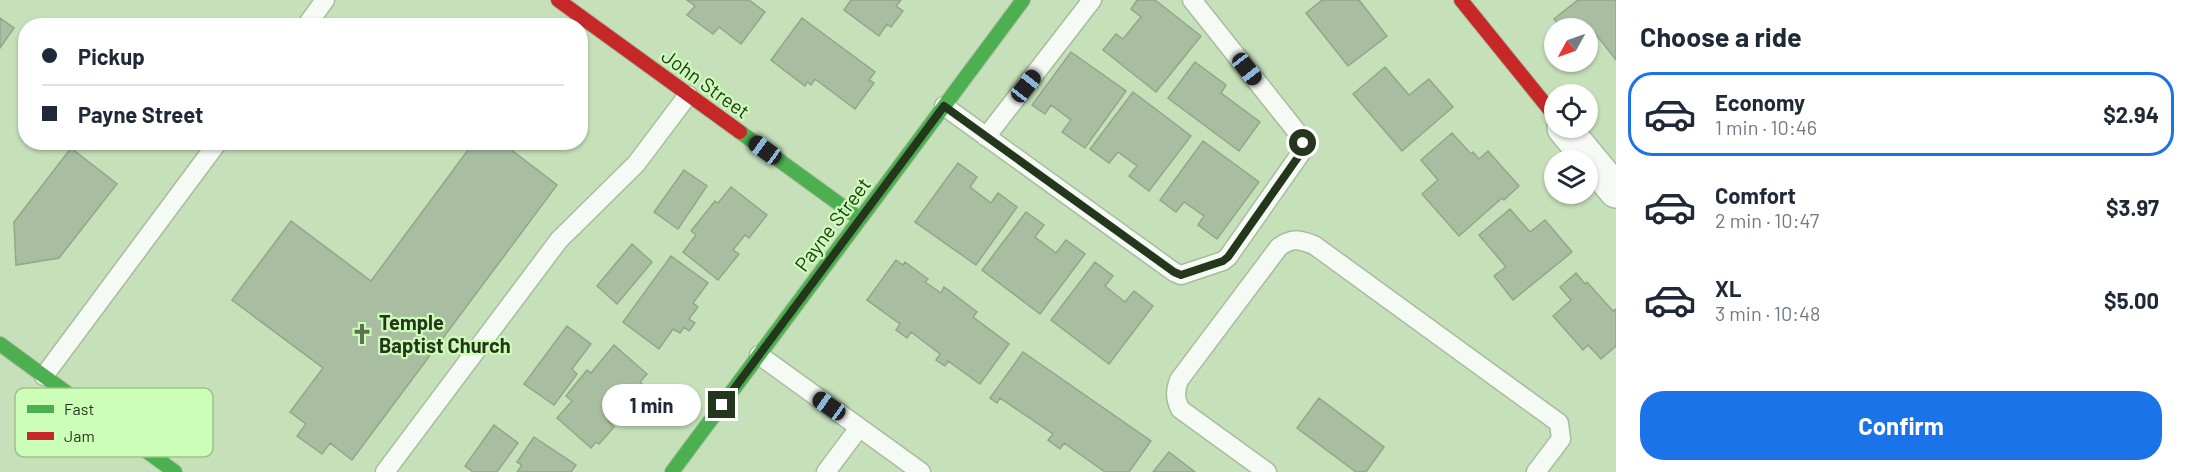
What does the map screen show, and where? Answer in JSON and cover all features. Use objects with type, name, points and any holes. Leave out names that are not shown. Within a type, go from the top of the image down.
[{"type":"street","name":"Payne Street","points":[[672,472],[1023,0]]},
{"type":"street","points":[[1461,0],[1544,103]]},
{"type":"street","name":"John Street","points":[[563,1],[586,18]]},
{"type":"street","name":"John Street","points":[[588,20],[860,219]]},
{"type":"street","points":[[1572,138],[1616,191]]},
{"type":"street","points":[[0,344],[60,388]]},
{"type":"street","points":[[153,457],[172,471]]},
{"type":"lane","points":[[312,18],[325,0]]},
{"type":"lane","points":[[986,137],[1092,0]]},
{"type":"lane","points":[[944,106],[1174,272],[1181,275],[1223,261],[1303,150],[1303,143],[1301,137],[1192,0]]},
{"type":"lane","points":[[385,472],[559,240],[636,164],[688,94]]},
{"type":"lane","points":[[44,376],[212,150]]},
{"type":"lane","points":[[1267,472],[1180,409],[1175,390],[1179,380],[1278,247],[1288,240],[1300,240],[1314,245],[1559,423],[1561,439],[1536,472]]},
{"type":"lane","points":[[759,355],[921,472]]},
{"type":"lane","points":[[826,472],[859,428]]},
{"type":"building","points":[[687,0],[749,0],[765,12],[741,44],[719,27],[713,34],[687,15],[695,6]]},
{"type":"building","points":[[851,0],[901,0],[896,6],[903,11],[891,27],[887,24],[879,36],[844,10]]},
{"type":"building","points":[[1137,0],[1155,0],[1201,36],[1156,92],[1103,50],[1116,34],[1123,39],[1141,17],[1131,9]]},
{"type":"building","points":[[1322,0],[1359,0],[1387,36],[1348,66],[1306,13]]},
{"type":"building","points":[[1578,0],[1616,0],[1616,60],[1598,37],[1598,18],[1555,18]]},
{"type":"building","points":[[0,18],[14,28],[0,48]]},
{"type":"building","points":[[802,18],[875,72],[869,80],[874,83],[855,109],[815,79],[811,85],[807,82],[805,86],[771,60]]},
{"type":"building","points":[[1071,52],[1126,91],[1085,148],[1062,132],[1071,120],[1051,105],[1045,114],[1032,105]]},
{"type":"building","points":[[1195,62],[1226,85],[1221,93],[1260,122],[1239,151],[1168,98]]},
{"type":"building","points":[[1385,67],[1409,95],[1429,79],[1453,107],[1402,151],[1353,94]]},
{"type":"building","points":[[1133,92],[1191,136],[1149,191],[1129,176],[1137,166],[1118,152],[1109,163],[1090,149]]},
{"type":"building","points":[[1452,133],[1471,154],[1473,152],[1479,159],[1488,151],[1519,186],[1459,236],[1422,194],[1438,180],[1421,160]]},
{"type":"building","points":[[1203,141],[1259,182],[1217,239],[1198,225],[1204,216],[1184,202],[1176,212],[1160,200]]},
{"type":"building","points":[[69,150],[74,150],[117,184],[59,258],[16,265],[14,222]]},
{"type":"building","name":"Temple Baptist Church","points":[[468,150],[511,150],[557,185],[352,460],[330,443],[322,454],[297,436],[306,424],[290,412],[323,368],[232,300],[291,221],[371,281]]},
{"type":"building","points":[[958,163],[977,177],[970,187],[991,203],[998,193],[1017,207],[976,265],[915,222]]},
{"type":"building","points":[[684,170],[707,186],[678,229],[654,212]]},
{"type":"building","points":[[731,187],[767,215],[749,238],[745,235],[733,250],[739,254],[718,280],[683,252],[696,235],[691,231],[715,201],[718,203]]},
{"type":"building","points":[[1510,209],[1530,232],[1545,220],[1572,252],[1513,300],[1494,276],[1506,267],[1479,235]]},
{"type":"building","points":[[1026,212],[1044,225],[1035,237],[1056,253],[1066,240],[1085,254],[1040,314],[982,270]]},
{"type":"building","points":[[632,244],[652,262],[617,304],[597,286]]},
{"type":"building","points":[[671,256],[708,283],[693,303],[698,307],[689,319],[695,323],[689,331],[684,327],[680,333],[673,329],[659,349],[623,322]]},
{"type":"building","points":[[896,260],[903,265],[905,262],[928,279],[925,282],[941,293],[944,287],[977,312],[973,317],[1009,344],[980,384],[948,361],[945,366],[936,360],[940,354],[911,332],[907,338],[896,330],[900,324],[867,300]]},
{"type":"building","points":[[1095,262],[1113,276],[1105,286],[1125,302],[1134,291],[1153,306],[1109,364],[1051,320]]},
{"type":"building","points":[[1576,273],[1613,311],[1616,309],[1616,346],[1601,359],[1588,345],[1583,350],[1553,316],[1571,300],[1560,287]]},
{"type":"building","points":[[567,326],[591,344],[572,369],[577,374],[554,405],[524,384]]},
{"type":"building","points":[[614,345],[647,374],[640,382],[645,387],[627,407],[623,404],[608,421],[614,427],[599,444],[596,442],[591,448],[557,418],[572,401],[566,396],[587,370],[591,373]]},
{"type":"building","points":[[1023,352],[1151,441],[1129,472],[1105,472],[1064,443],[1060,449],[1048,440],[1053,434],[1000,398],[997,403],[990,398]]},
{"type":"building","points":[[1319,398],[1384,447],[1366,472],[1356,472],[1297,428]]},
{"type":"building","points":[[494,425],[518,443],[497,472],[473,472],[465,466]]},
{"type":"building","points":[[534,437],[576,465],[571,472],[517,472],[522,465],[517,462]]},
{"type":"building","points":[[1169,452],[1195,472],[1153,472]]},
{"type":"traffic: fast","points":[[672,472],[1023,0]]},
{"type":"traffic: fast","points":[[740,132],[860,219]]},
{"type":"traffic: fast","points":[[0,344],[60,388]]},
{"type":"traffic: fast","points":[[154,457],[175,472]]},
{"type":"traffic: jam","points":[[558,0],[583,18]]},
{"type":"traffic: jam","points":[[1461,0],[1544,103]]},
{"type":"traffic: jam","points":[[588,22],[740,132]]},
{"type":"place","name":"Temple Baptist Church","points":[[362,334]]},
{"type":"route","points":[[722,405],[944,106],[1181,275],[1223,261],[1228,257],[1303,150],[1303,143]]}]
